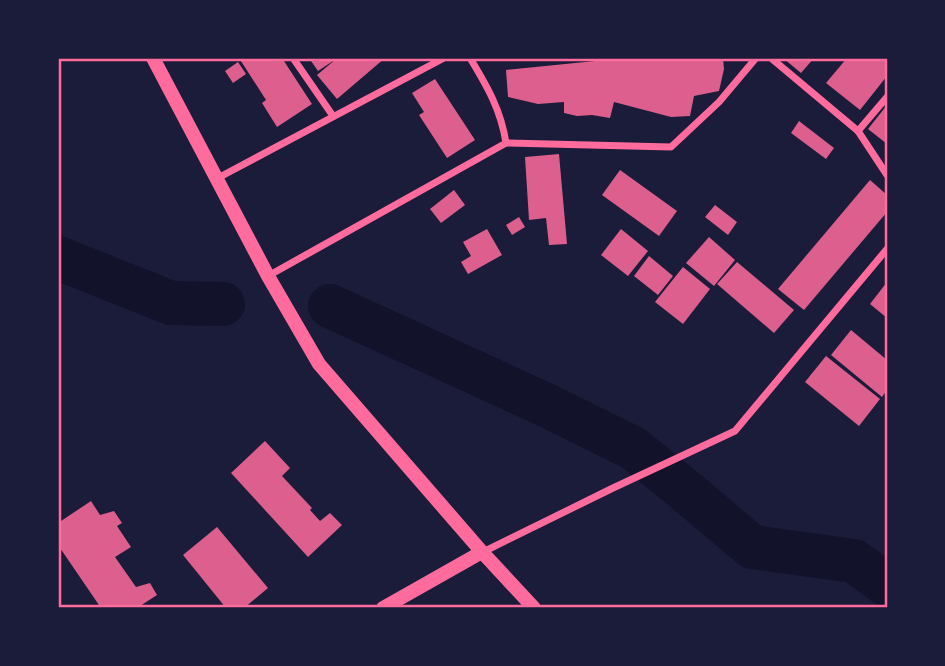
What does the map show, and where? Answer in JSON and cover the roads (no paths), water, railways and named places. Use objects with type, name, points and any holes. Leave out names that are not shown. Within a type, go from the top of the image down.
[{"type":"main road","points":[[153,58],[268,276],[319,364],[534,608]]},
{"type":"main road","points":[[383,608],[482,552]]},
{"type":"street","points":[[293,58],[333,116]]},
{"type":"street","points":[[216,179],[444,58]]},
{"type":"street","points":[[470,58],[503,122],[506,143]]},
{"type":"street","points":[[268,276],[506,143],[671,147],[719,102],[756,58]]},
{"type":"street","points":[[771,58],[858,131],[887,174]]},
{"type":"street","points":[[858,131],[887,96]]},
{"type":"street","points":[[482,552],[735,431],[887,248]]},
{"type":"waterway","points":[[58,258],[171,303],[223,304]]},
{"type":"waterway","points":[[330,306],[633,448],[752,547],[854,561],[887,585]]}]
